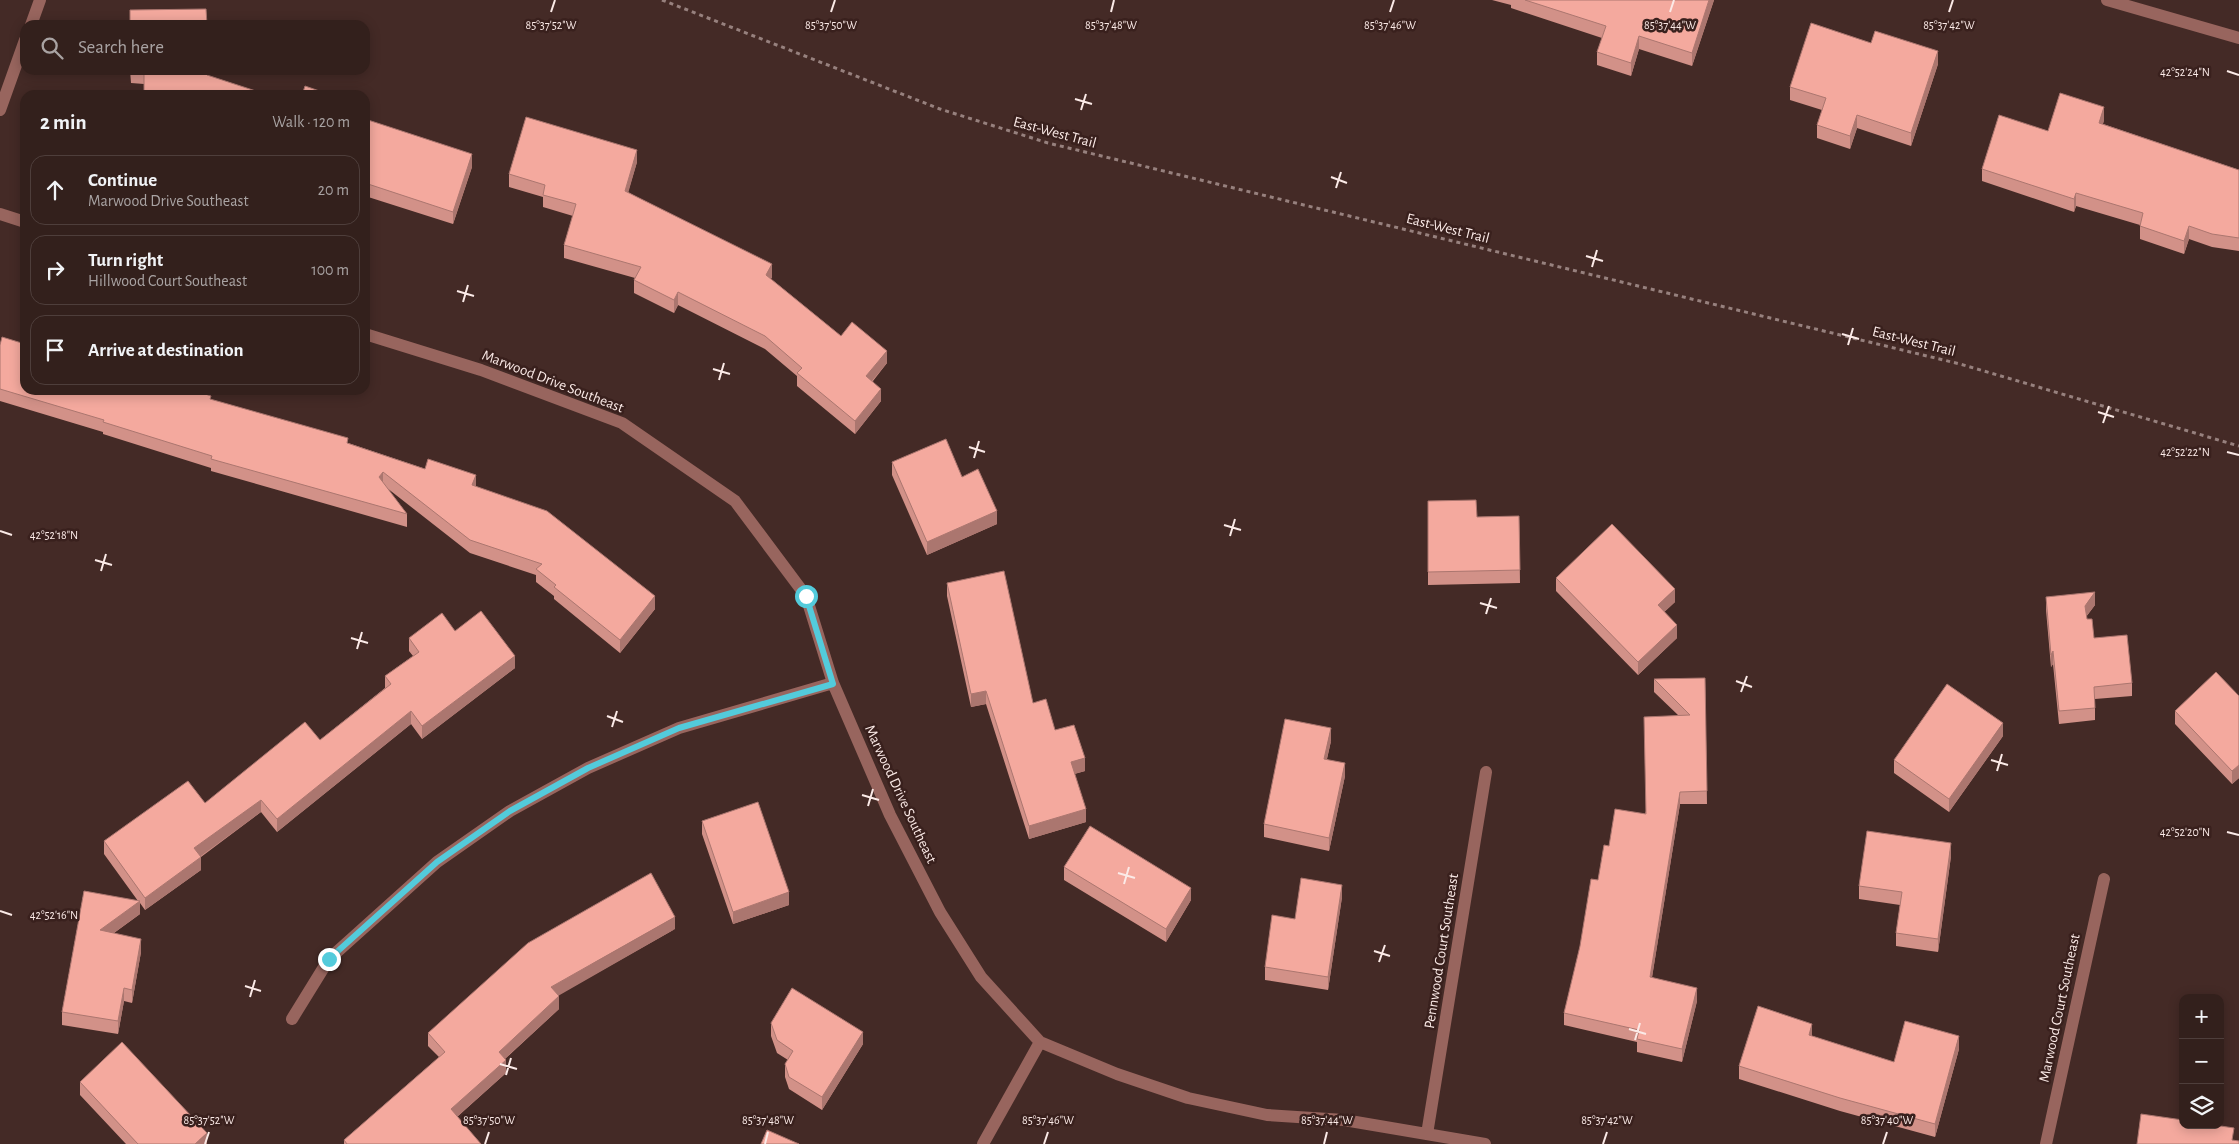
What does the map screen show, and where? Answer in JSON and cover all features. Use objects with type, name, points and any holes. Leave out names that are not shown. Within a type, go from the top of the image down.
[{"type":"street","points":[[33,20],[40,0]]},
{"type":"street","points":[[2107,0],[2239,38]]},
{"type":"street","points":[[0,110],[20,54]]},
{"type":"street","points":[[0,214],[20,220]]},
{"type":"street","name":"Marwood Drive Southeast","points":[[370,336],[481,370],[622,423],[734,502],[806,596],[833,684],[890,815],[940,912],[981,977],[1040,1042],[1117,1074],[1188,1098],[1267,1115],[1344,1120],[1485,1144]]},
{"type":"street","points":[[292,1019],[329,959],[437,862],[510,811],[588,768],[679,728],[833,684]]},
{"type":"street","name":"Pennwood Court Southeast","points":[[1427,1134],[1486,772]]},
{"type":"street","name":"Marwood Court Southeast","points":[[2046,1144],[2104,879]]},
{"type":"street","points":[[983,1144],[1040,1042]]},
{"type":"path","name":"East-West Trail","points":[[662,0],[940,109],[1048,143],[1960,364],[2239,446]]},
{"type":"building","points":[[1525,0],[1709,0],[1692,53],[1639,36],[1631,63],[1597,52],[1606,26]]},
{"type":"building","points":[[206,9],[207,20],[130,20],[130,10]]},
{"type":"building","points":[[1811,23],[1871,43],[1875,31],[1938,51],[1911,133],[1857,115],[1850,136],[1817,125],[1826,98],[1790,87]]},
{"type":"building","points":[[144,75],[207,75],[253,90],[144,90]]},
{"type":"building","points":[[305,86],[317,90],[304,90]]},
{"type":"building","points":[[2060,93],[2104,107],[2099,123],[2239,170],[2239,238],[2212,234],[2189,226],[2184,241],[2140,226],[2143,213],[2076,193],[2074,199],[1982,169],[1999,115],[2048,131]]},
{"type":"building","points":[[526,117],[637,150],[625,191],[772,264],[766,275],[841,336],[852,322],[887,351],[866,376],[881,389],[855,421],[797,373],[802,368],[765,336],[678,292],[674,300],[634,280],[641,267],[564,245],[576,204],[543,195],[545,185],[509,174]]},
{"type":"building","points":[[370,121],[472,154],[453,212],[370,185]]},
{"type":"building","points":[[2,337],[20,342],[20,395],[0,389],[0,345]]},
{"type":"building","points":[[20,395],[208,395],[211,396],[210,399],[348,438],[347,443],[425,469],[428,459],[476,475],[472,485],[547,511],[655,596],[620,640],[554,587],[556,585],[536,569],[542,564],[470,540],[383,472],[379,477],[407,514],[211,459],[212,456],[103,422],[104,420]]},
{"type":"building","points":[[946,439],[962,477],[978,469],[997,511],[927,542],[892,462]]},
{"type":"building","points":[[1476,500],[1477,517],[1519,516],[1520,570],[1428,572],[1428,501]]},
{"type":"building","points":[[1612,524],[1675,589],[1658,605],[1677,625],[1638,662],[1556,578]]},
{"type":"building","points":[[1004,571],[1033,703],[1046,699],[1055,730],[1074,725],[1085,758],[1071,762],[1086,809],[1029,826],[986,691],[971,694],[947,583]]},
{"type":"building","points":[[2095,592],[2085,606],[2087,619],[2092,619],[2094,638],[2127,635],[2132,683],[2094,687],[2095,708],[2059,711],[2053,651],[2051,655],[2046,597]]},
{"type":"building","points":[[481,611],[515,656],[422,726],[411,711],[277,819],[261,800],[194,848],[201,857],[145,898],[104,841],[188,781],[205,803],[305,722],[320,740],[391,684],[385,676],[419,652],[409,638],[442,613],[455,631]]},
{"type":"building","points":[[2216,672],[2239,696],[2239,765],[2232,771],[2175,711]]},
{"type":"building","points":[[1705,678],[1707,791],[1680,792],[1650,977],[1697,988],[1682,1049],[1637,1039],[1639,1030],[1564,1013],[1580,946],[1591,879],[1598,880],[1604,845],[1609,846],[1615,809],[1646,814],[1644,717],[1690,715],[1654,679]]},
{"type":"building","points":[[1947,684],[2003,723],[1949,799],[1894,760]]},
{"type":"building","points":[[1285,719],[1331,728],[1324,759],[1345,763],[1329,838],[1264,824]]},
{"type":"building","points":[[758,802],[789,892],[733,912],[702,821]]},
{"type":"building","points":[[1090,826],[1191,888],[1166,929],[1064,867]]},
{"type":"building","points":[[1867,831],[1951,843],[1938,939],[1896,933],[1902,892],[1859,886]]},
{"type":"building","points":[[651,873],[675,917],[551,987],[559,996],[499,1052],[506,1060],[451,1109],[481,1144],[347,1144],[344,1140],[445,1052],[428,1033],[528,943]]},
{"type":"building","points":[[1301,878],[1342,885],[1328,977],[1265,967],[1272,915],[1295,919]]},
{"type":"building","points":[[84,891],[140,901],[100,930],[141,939],[132,990],[124,988],[118,1021],[62,1012]]},
{"type":"building","points":[[792,988],[863,1032],[822,1097],[789,1077],[785,1064],[793,1051],[777,1040],[771,1023]]},
{"type":"building","points":[[1758,1006],[1812,1024],[1809,1035],[1894,1062],[1905,1021],[1959,1036],[1935,1124],[1840,1098],[1739,1066]]},
{"type":"building","points":[[122,1042],[207,1133],[195,1144],[138,1144],[80,1082]]},
{"type":"building","points":[[2141,1114],[2179,1119],[2179,1129],[2224,1129],[2224,1126],[2234,1128],[2232,1140],[2239,1141],[2239,1144],[2137,1144]]},
{"type":"building","points":[[767,1130],[799,1144],[761,1144]]},
{"type":"route","points":[[329,959],[437,862],[510,811],[588,768],[679,728],[833,684],[806,596]]}]
